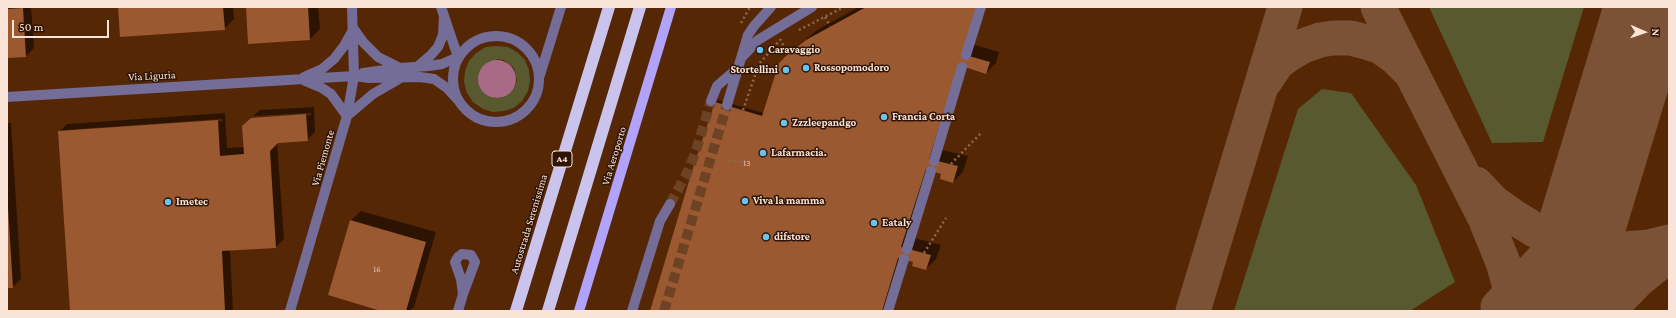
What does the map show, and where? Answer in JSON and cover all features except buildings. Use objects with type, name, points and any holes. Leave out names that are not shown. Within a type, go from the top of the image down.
[{"type":"highway","name":"Autostrada Serenissima","points":[[516,311],[609,7]]},
{"type":"highway","points":[[548,311],[640,7]]},
{"type":"main road","name":"Via Aeroporto","points":[[579,311],[671,7]]},
{"type":"street","name":"Via Piemonte","points":[[290,311],[347,116],[354,76],[354,28],[352,7]]},
{"type":"street","points":[[540,75],[534,56],[528,48],[515,40],[501,35],[487,36],[475,40],[458,57],[452,78],[457,98],[464,108],[473,116],[486,121],[500,122],[508,121],[523,113],[533,101],[561,7]]},
{"type":"street","points":[[727,105],[748,35],[771,7]]},
{"type":"street","points":[[711,101],[718,86],[758,40],[812,7]]},
{"type":"street","points":[[966,55],[981,7]]},
{"type":"street","points":[[443,11],[458,57]]},
{"type":"street","points":[[416,67],[431,55],[438,47],[443,35],[443,11]]},
{"type":"street","name":"Via Liguria","points":[[299,80],[322,69],[334,59],[344,46],[354,28],[363,42],[378,57],[401,73],[434,79],[448,88],[457,98]]},
{"type":"street","name":"Via Liguria","points":[[7,97],[354,76],[369,78],[401,73],[416,67],[442,64],[458,57]]},
{"type":"street","points":[[934,161],[962,67]]},
{"type":"street","name":"Via Liguria","points":[[299,80],[322,88],[331,94],[347,116],[372,94],[401,73]]},
{"type":"street","points":[[907,249],[931,171]]},
{"type":"street","points":[[632,311],[660,221],[670,204]]},
{"type":"street","points":[[888,311],[904,259]]},
{"type":"street","points":[[458,311],[463,294]]},
{"type":"path","points":[[797,31],[844,7]]},
{"type":"path","points":[[825,17],[830,26]]},
{"type":"path","points":[[743,110],[759,64],[781,39],[788,54]]},
{"type":"path","points":[[951,164],[982,132]]},
{"type":"path","points":[[729,160],[747,163]]},
{"type":"path","points":[[924,253],[946,218]]},
{"type":"green space","points":[[1429,7],[1584,7],[1543,142],[1492,143]]},
{"type":"green space","points":[[486,47],[508,47],[517,52],[525,60],[529,70],[530,81],[528,91],[522,101],[514,108],[493,112],[483,109],[473,102],[467,93],[464,82],[465,71],[469,61],[476,53]],"holes":[[[497,59],[504,60],[514,68],[517,80],[515,86],[501,98],[495,98],[489,96],[480,87]]]},
{"type":"green space","points":[[1322,89],[1351,93],[1416,185],[1455,282],[1410,311],[1234,311],[1298,109]]},
{"type":"shaded area","points":[[493,60],[501,60],[511,65],[515,72],[515,86],[511,93],[501,98],[493,98],[483,93],[481,90],[478,83],[478,75],[483,65],[486,63]]},
{"type":"taxiway","points":[[1193,311],[1285,7]]},
{"type":"taxiway","points":[[1378,7],[1485,218],[1504,265],[1516,311]]},
{"type":"taxiway","points":[[1265,81],[1277,63],[1289,54],[1303,46],[1320,40],[1333,38],[1351,38],[1381,47],[1395,57],[1407,69]]},
{"type":"taxiway","points":[[1498,307],[1545,257],[1573,218],[1588,192],[1608,140]]},
{"type":"taxiway","points":[[1476,184],[1493,202],[1514,217],[1535,230],[1559,240],[1602,248],[1625,249],[1649,247],[1669,242]]},
{"type":"taxiway","points":[[1529,311],[1561,294],[1653,253]]},
{"type":"taxiway","points":[[1608,311],[1637,281],[1663,260]]},
{"type":"runway","points":[[1556,311],[1648,7]]},
{"type":"tunnel","points":[[670,204],[687,173],[695,154],[711,101]]},
{"type":"tunnel","points":[[664,311],[727,105]]},
{"type":"place","name":"Caravaggio","points":[[760,50]]},
{"type":"place","name":"Rossopomodoro","points":[[806,68]]},
{"type":"place","name":"Stortellini","points":[[786,70]]},
{"type":"place","name":"Francia Corta","points":[[884,117]]},
{"type":"place","name":"Zzzleepandgo","points":[[784,123]]},
{"type":"place","name":"Lafarmacia.","points":[[763,153]]},
{"type":"place","name":"Viva la mamma","points":[[745,201]]},
{"type":"place","name":"Imetec","points":[[168,202]]},
{"type":"place","name":"Eataly","points":[[874,223]]},
{"type":"place","name":"difstore","points":[[766,237]]}]
